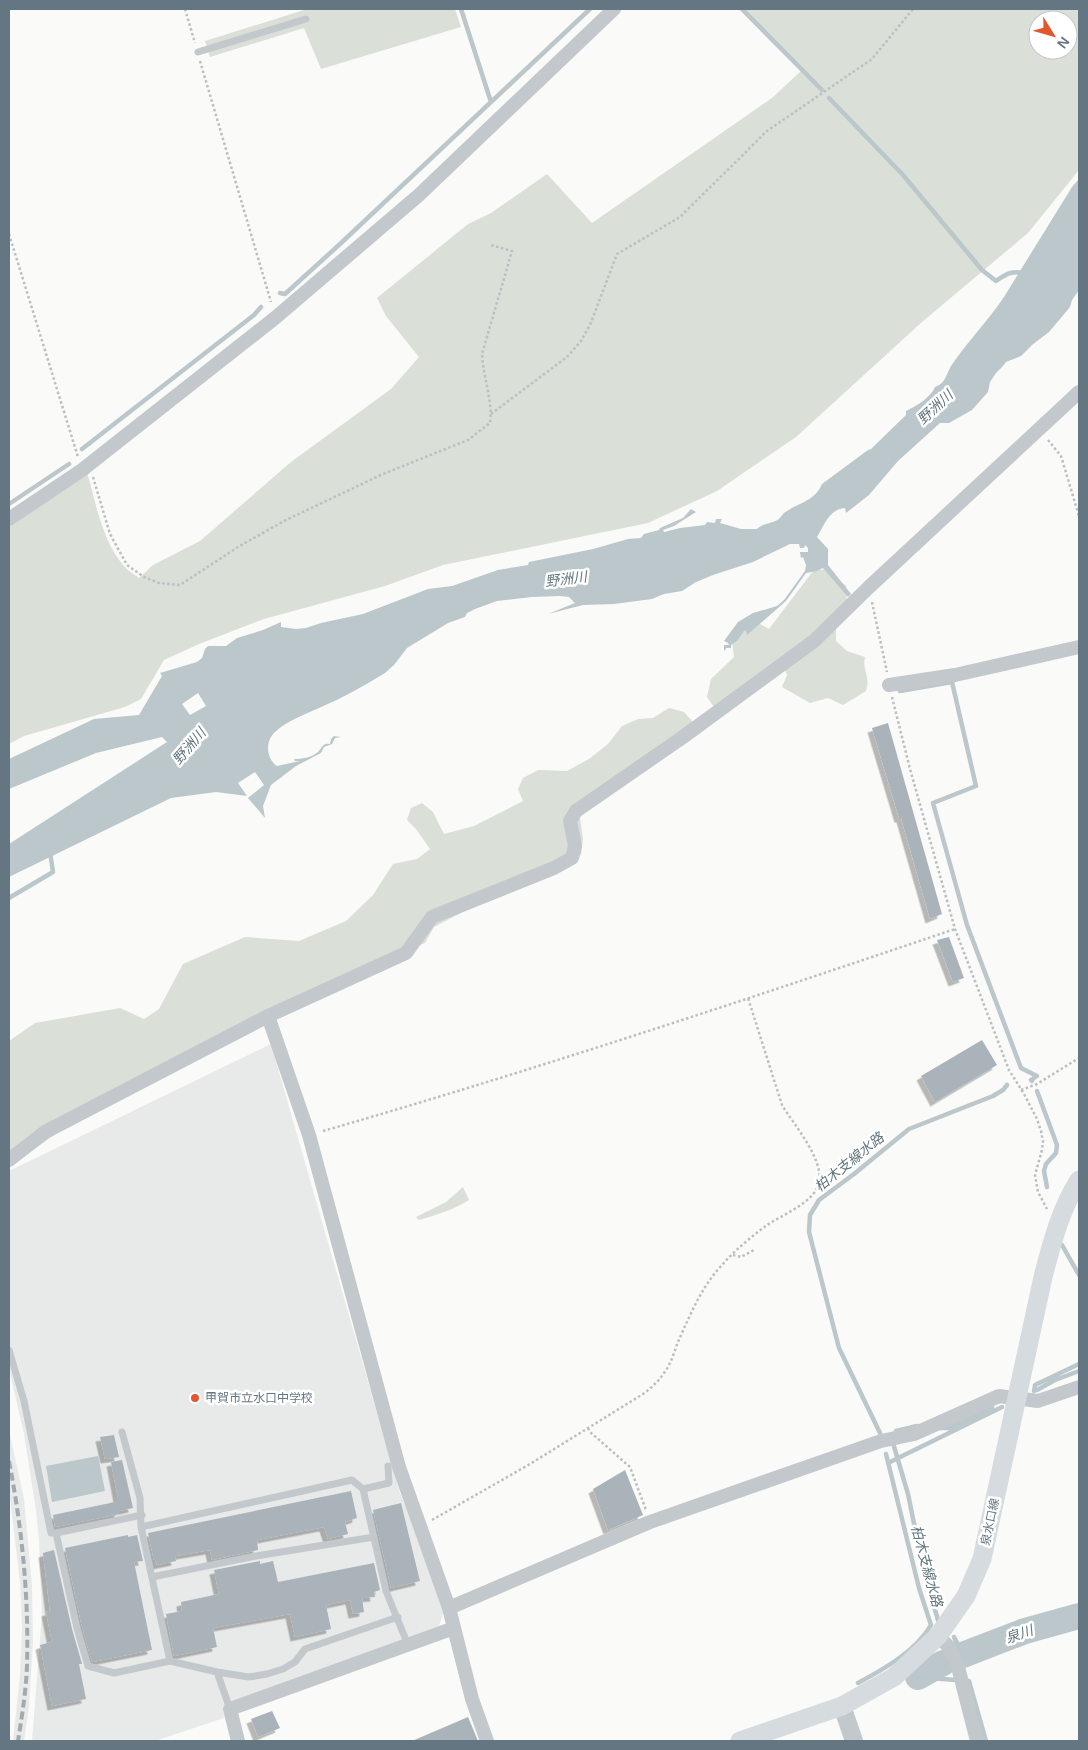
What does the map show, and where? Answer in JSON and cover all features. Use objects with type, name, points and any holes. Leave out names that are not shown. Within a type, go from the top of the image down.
[{"type":"main road","name":"泉水口線","points":[[740,1741],[842,1706],[894,1677],[938,1636],[966,1596],[982,1559],[1048,1259],[1066,1204],[1079,1180]]},
{"type":"street","points":[[9,519],[85,467],[275,318],[419,194],[614,9]]},
{"type":"street","points":[[9,1160],[45,1132],[268,1016],[406,953],[432,917],[554,868],[572,858],[575,846],[570,821],[576,811],[683,738],[814,641],[868,588],[1079,392]]},
{"type":"street","points":[[889,685],[955,675],[1079,647]]},
{"type":"street","points":[[268,1016],[309,1135],[399,1467],[449,1608],[472,1699],[487,1741]]},
{"type":"street","points":[[449,1608],[650,1522],[881,1442],[914,1434],[998,1396],[1038,1401],[1079,1386]]},
{"type":"street","points":[[238,1741],[230,1710],[454,1628]]},
{"type":"street","points":[[938,1636],[949,1647],[957,1662],[977,1741]]},
{"type":"street","points":[[842,1706],[854,1741]]},
{"type":"lane","points":[[198,52],[306,19]]},
{"type":"lane","points":[[9,1350],[24,1401],[51,1533],[142,1515]]},
{"type":"lane","points":[[122,1432],[140,1498],[142,1527],[170,1661]]},
{"type":"lane","points":[[363,1490],[389,1483],[388,1466]]},
{"type":"lane","points":[[142,1527],[352,1480],[363,1490],[386,1591],[408,1645]]},
{"type":"lane","points":[[56,1533],[77,1628],[88,1666],[114,1673],[170,1661],[249,1677],[267,1674],[296,1662],[305,1649],[398,1617]]},
{"type":"lane","points":[[152,1577],[256,1556],[374,1537]]},
{"type":"lane","points":[[217,1672],[230,1710]]},
{"type":"path","points":[[185,9],[275,318]]},
{"type":"path","points":[[492,414],[567,357],[580,341],[590,326],[617,254],[680,217],[767,131],[872,59],[913,9]]},
{"type":"path","points":[[9,234],[85,467],[110,534],[128,565],[144,577],[159,583],[180,585],[238,547],[284,521],[383,474],[468,440],[490,423],[492,414],[483,370],[482,354],[512,251],[491,245]]},
{"type":"path","points":[[1039,428],[1061,456],[1079,516]]},
{"type":"path","points":[[868,588],[910,769],[955,929],[1009,1070],[1037,1119],[1043,1141],[1035,1175],[1038,1192]]},
{"type":"path","points":[[309,1135],[441,1097],[955,929]]},
{"type":"path","points":[[420,1528],[530,1464],[655,1384],[666,1371],[693,1308],[721,1265],[767,1225],[814,1194],[820,1182],[814,1155],[806,1139],[782,1105],[748,998]]},
{"type":"path","points":[[1021,1090],[1037,1084],[1079,1058]]},
{"type":"path","points":[[732,1255],[741,1257],[754,1250]]},
{"type":"path","points":[[588,1428],[590,1432],[630,1467],[650,1522]]},
{"type":"shaded area","points":[[307,9],[455,9],[461,27],[321,69],[304,28],[210,57],[205,41]]},
{"type":"shaded area","points":[[739,9],[1079,9],[1079,170],[1028,233],[922,322],[796,437],[717,491],[648,523],[443,565],[385,586],[264,619],[199,644],[164,660],[141,699],[125,707],[24,736],[9,744],[9,527],[87,472],[110,545],[124,566],[139,578],[153,565],[200,541],[291,462],[391,389],[419,357],[386,316],[377,298],[468,224],[491,213],[547,174],[592,223],[772,98],[801,71]]},
{"type":"shaded area","points":[[827,569],[836,582],[846,585],[847,607],[836,619],[836,641],[847,651],[865,657],[864,662],[868,681],[866,691],[843,705],[828,698],[810,703],[782,687],[787,675],[785,670],[716,710],[707,697],[711,679],[734,657],[732,641],[753,620],[769,629],[813,571]]},
{"type":"shaded area","points":[[669,708],[684,712],[693,722],[579,811],[583,839],[581,855],[463,904],[461,913],[434,927],[425,943],[372,965],[82,1115],[22,1158],[9,1164],[9,1041],[35,1023],[120,1008],[144,1019],[159,1009],[183,964],[245,937],[299,941],[346,921],[373,895],[393,864],[417,859],[430,849],[407,820],[411,808],[422,803],[433,812],[444,834],[474,826],[523,801],[518,789],[523,778],[538,770],[567,771],[589,759],[608,744],[622,726],[638,719],[653,718]]},
{"type":"shaded area","name":"甲賀市立水口中学校","points":[[271,1044],[400,1493],[421,1543],[439,1598],[443,1613],[439,1626],[223,1706],[224,1718],[155,1741],[32,1741],[42,1615],[39,1540],[24,1434],[9,1369],[9,1171]]},
{"type":"shaded area","points":[[463,1187],[469,1200],[463,1204],[419,1220],[416,1217],[446,1202]]},
{"type":"shaded area","points":[[9,1430],[24,1499],[32,1586],[33,1642],[29,1707],[24,1741],[13,1741],[20,1675],[22,1626],[20,1582],[9,1490]]},
{"type":"water","name":"野洲川","points":[[1079,179],[1079,290],[1072,300],[1070,307],[1049,332],[1021,356],[1006,362],[990,382],[988,392],[972,410],[949,423],[940,423],[898,461],[869,495],[846,513],[845,508],[835,511],[817,537],[828,549],[828,565],[851,594],[848,597],[823,568],[806,573],[786,601],[747,635],[746,630],[744,631],[737,641],[731,645],[731,648],[726,648],[725,651],[724,645],[729,645],[724,641],[738,622],[753,613],[777,606],[784,600],[805,571],[806,565],[803,557],[801,558],[800,552],[808,552],[808,548],[805,545],[804,548],[800,548],[799,544],[790,544],[753,562],[696,582],[682,591],[664,594],[652,599],[614,604],[583,605],[548,614],[575,603],[569,597],[560,596],[497,601],[475,609],[467,613],[465,617],[448,623],[407,648],[385,673],[344,696],[291,721],[275,732],[268,745],[268,750],[273,763],[277,766],[300,761],[295,761],[294,759],[312,756],[324,745],[330,744],[334,736],[341,737],[335,738],[332,744],[324,747],[321,753],[296,766],[271,785],[263,806],[265,818],[248,798],[264,785],[255,772],[238,783],[247,796],[216,792],[171,798],[9,877],[9,844],[167,742],[162,737],[96,753],[9,789],[9,759],[94,719],[139,715],[162,676],[160,673],[197,662],[202,658],[208,646],[226,646],[237,638],[281,622],[281,627],[296,629],[363,614],[428,589],[452,586],[498,570],[528,565],[529,562],[593,549],[628,539],[641,538],[644,534],[659,530],[683,518],[691,509],[696,512],[674,526],[663,530],[664,532],[705,525],[707,522],[715,523],[716,519],[722,519],[720,523],[741,529],[757,529],[779,519],[784,513],[811,498],[822,484],[871,449],[906,415],[906,411],[923,401],[943,381],[957,357],[1004,297],[1072,187]],"holes":[[[198,693],[206,706],[190,715],[182,704]]]},
{"type":"water","points":[[98,1456],[105,1491],[52,1502],[46,1466]]},
{"type":"building","points":[[888,723],[942,914],[930,919],[901,818],[899,818],[872,728]]},
{"type":"building","points":[[949,937],[964,978],[953,982],[937,940]]},
{"type":"building","points":[[982,1040],[997,1065],[935,1102],[921,1076]]},
{"type":"building","points":[[114,1435],[119,1457],[105,1459],[100,1437]]},
{"type":"building","points":[[122,1460],[133,1508],[119,1511],[119,1514],[55,1527],[53,1515],[115,1502],[115,1498],[118,1498],[111,1462]]},
{"type":"building","points":[[625,1470],[643,1515],[608,1530],[593,1489]]},
{"type":"building","points":[[351,1491],[357,1518],[345,1522],[348,1534],[328,1539],[324,1527],[257,1540],[258,1550],[212,1560],[210,1550],[175,1556],[176,1561],[157,1565],[154,1560],[148,1533]]},
{"type":"building","points":[[401,1503],[420,1581],[391,1588],[373,1510]]},
{"type":"building","points":[[128,1535],[128,1537],[137,1535],[143,1561],[134,1562],[152,1650],[92,1662],[82,1627],[65,1548]]},
{"type":"building","points":[[54,1550],[82,1664],[79,1664],[86,1699],[52,1706],[40,1645],[52,1642],[46,1612],[50,1611],[43,1553]]},
{"type":"building","points":[[260,1561],[260,1564],[273,1561],[278,1582],[374,1563],[380,1590],[374,1592],[375,1597],[362,1598],[364,1612],[353,1614],[350,1600],[326,1605],[331,1629],[295,1637],[290,1614],[213,1628],[217,1647],[174,1656],[166,1614],[182,1611],[181,1602],[219,1594],[214,1570]]},
{"type":"building","points":[[272,1711],[280,1728],[258,1737],[251,1719]]},
{"type":"building","points":[[468,1717],[478,1741],[412,1741]]},
{"type":"waterway","points":[[461,9],[491,102]]},
{"type":"waterway","points":[[280,293],[285,294],[340,244],[590,9]]},
{"type":"waterway","points":[[742,9],[822,90]]},
{"type":"waterway","points":[[829,98],[903,175],[982,270],[996,281],[1012,273],[1023,273]]},
{"type":"waterway","points":[[82,449],[254,315],[261,307]]},
{"type":"waterway","points":[[9,504],[69,464]]},
{"type":"waterway","points":[[900,691],[952,682],[976,786],[933,803],[967,925],[1021,1068],[1037,1076],[1032,1081]]},
{"type":"waterway","points":[[9,898],[53,872],[50,852]]},
{"type":"waterway","name":"柏木支線水路","points":[[880,1433],[839,1348],[809,1232],[810,1215],[819,1200],[909,1129],[993,1096],[1007,1085]]},
{"type":"waterway","points":[[1037,1091],[1057,1145],[1056,1153],[1046,1164],[1044,1171],[1047,1187]]},
{"type":"waterway","points":[[1062,1245],[1079,1275]]},
{"type":"waterway","points":[[1034,1391],[1035,1385],[1079,1364]]},
{"type":"waterway","points":[[1037,1390],[1055,1380],[1079,1371]]},
{"type":"waterway","points":[[940,1428],[949,1428],[992,1407]]},
{"type":"waterway","points":[[888,1463],[1002,1407]]},
{"type":"waterway","points":[[896,1431],[917,1426]]},
{"type":"waterway","points":[[893,1443],[908,1494],[924,1573],[938,1620]]},
{"type":"waterway","name":"柏木支線水路","points":[[858,1683],[889,1665],[908,1651],[931,1625],[919,1588],[886,1454]]},
{"type":"waterway","name":"泉川","points":[[960,1656],[1025,1631],[1079,1616]]},
{"type":"waterway","points":[[954,1637],[963,1655]]},
{"type":"waterway","name":"泉川","points":[[918,1677],[943,1663]]},
{"type":"waterway","name":"柏木支線水路","points":[[925,1670],[929,1678],[969,1681],[986,1741]]},
{"type":"railway","points":[[9,1461],[21,1537],[27,1614],[26,1675],[18,1741]]},
{"type":"place","name":"甲賀市立水口中学校","points":[[195,1398]]}]
